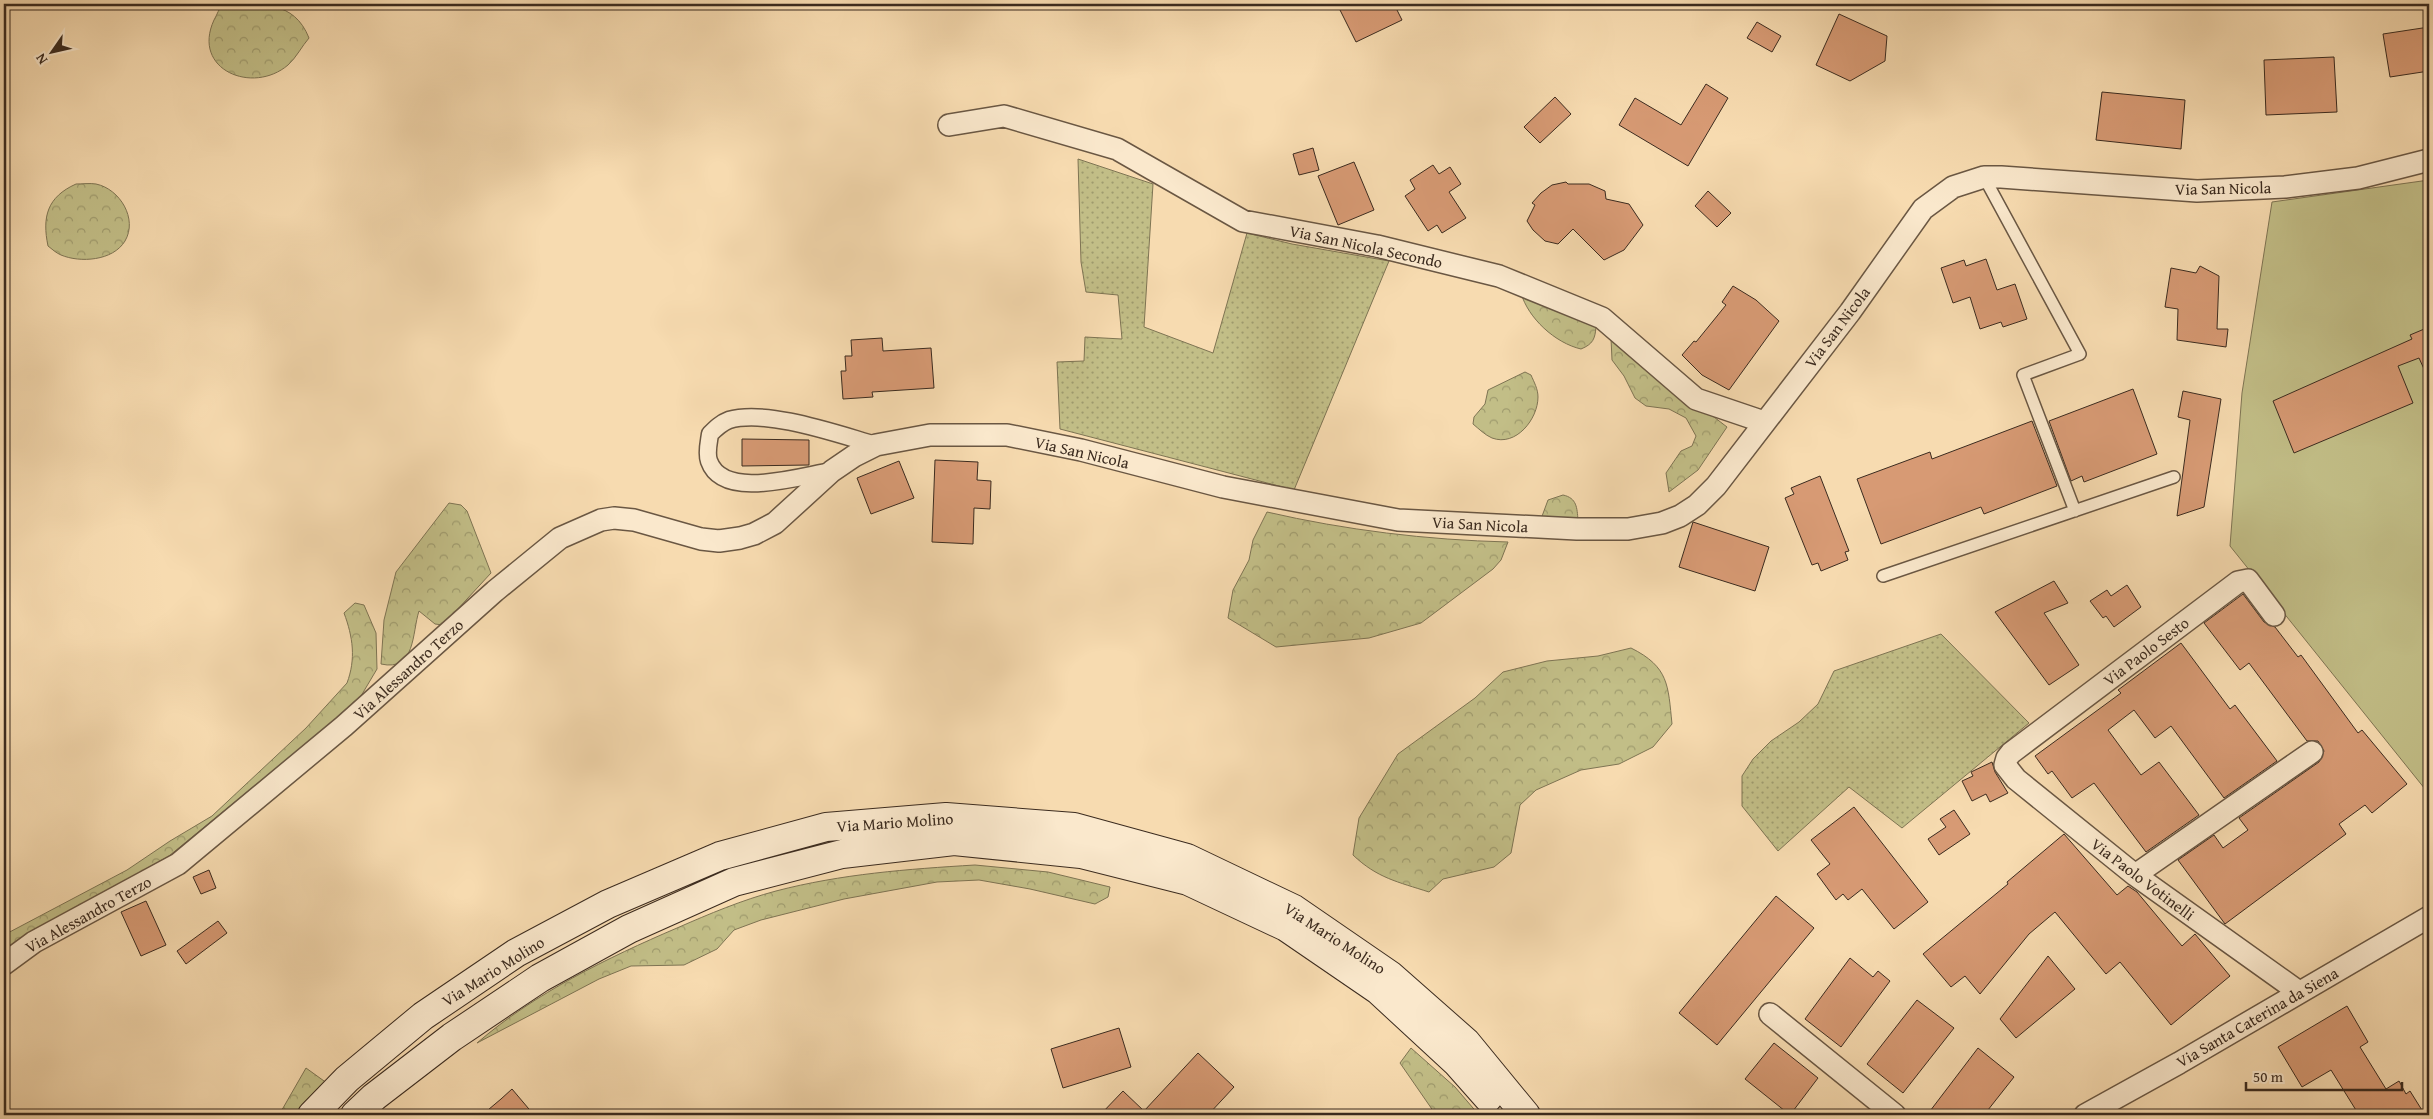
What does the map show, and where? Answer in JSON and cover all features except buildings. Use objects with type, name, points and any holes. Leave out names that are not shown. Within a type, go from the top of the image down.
[{"type":"main road","name":"Via Mario Molino","points":[[312,1115],[347,1079],[423,1016],[516,953],[608,904],[720,856],[826,827],[946,817],[1074,827],[1187,858],[1294,909],[1390,975],[1466,1042],[1526,1115]]},
{"type":"main road","name":"Via Mario Molino","points":[[355,1115],[374,1097],[454,1035],[540,978],[629,929],[734,882],[842,854],[954,840],[1081,854],[1188,881],[1286,927],[1378,990],[1457,1063],[1503,1115]]},
{"type":"street","name":"Via San Nicola Secondo","points":[[949,125],[1004,116],[1117,150],[1243,221],[1377,246],[1499,276],[1602,318],[1696,399],[1764,422]]},
{"type":"street","name":"Via San Nicola","points":[[832,471],[876,445],[930,435],[1007,435],[1081,450],[1223,486],[1398,520],[1605,530],[1646,527],[1680,516],[1697,505],[1716,486],[1850,312],[1923,209],[1953,187],[1984,177],[2207,191],[2285,188],[2358,178],[2429,160]]},
{"type":"street","points":[[832,471],[749,484],[732,482],[721,477],[713,469],[708,459],[710,434],[728,421],[746,417],[761,418],[825,431],[876,445]]},
{"type":"street","name":"Via Alessandro Terzo","points":[[4,964],[34,942],[178,864],[344,726],[495,591],[560,538],[584,526],[614,518],[634,520],[701,539],[719,541],[740,538],[754,534],[775,523],[832,471]]},
{"type":"street","name":"Via Paolo Sesto","points":[[2011,753],[2238,582],[2248,580],[2274,615]]},
{"type":"street","points":[[2134,875],[2312,752]]},
{"type":"street","name":"Via Paolo Votinelli","points":[[2011,753],[2005,765],[2016,779],[2134,875],[2299,992]]},
{"type":"street","name":"Via Santa Caterina da Siena","points":[[2085,1115],[2180,1063],[2429,917]]},
{"type":"street","points":[[1770,1014],[1895,1115]]},
{"type":"lane","points":[[1984,177],[2080,354],[2023,375],[2074,511]]},
{"type":"lane","points":[[1883,576],[2174,477]]},
{"type":"green space","points":[[223,4],[250,4],[275,7],[295,17],[303,26],[309,38],[291,62],[274,74],[258,78],[243,77],[229,72],[218,64],[211,52],[209,38],[214,20]]},
{"type":"green space","points":[[1078,159],[1153,184],[1144,327],[1213,353],[1247,233],[1292,244],[1389,261],[1294,490],[1060,429],[1057,362],[1084,361],[1085,337],[1122,339],[1118,295],[1086,292],[1081,262]]},
{"type":"green space","points":[[2429,180],[2429,794],[2230,546],[2242,393],[2272,202]]},
{"type":"green space","points":[[76,184],[96,184],[105,187],[119,198],[124,206],[128,215],[128,232],[120,248],[113,253],[96,258],[77,259],[61,255],[48,246],[46,226],[49,209],[59,195]]},
{"type":"green space","points":[[1521,293],[1596,327],[1593,341],[1581,349],[1571,346],[1552,335],[1536,320]]},
{"type":"green space","points":[[1611,338],[1727,427],[1698,470],[1669,492],[1666,473],[1681,451],[1692,446],[1696,436],[1686,418],[1669,409],[1646,406],[1635,398],[1624,376],[1612,360]]},
{"type":"green space","points":[[1525,372],[1531,375],[1538,394],[1537,405],[1530,422],[1517,435],[1509,438],[1501,440],[1489,437],[1473,424],[1474,417],[1485,404],[1488,390]]},
{"type":"green space","points":[[1563,495],[1568,496],[1574,501],[1578,520],[1541,519],[1548,500]]},
{"type":"green space","points":[[449,503],[461,505],[467,511],[491,573],[443,625],[435,624],[419,611],[411,648],[407,656],[401,662],[392,665],[381,664],[384,620],[396,572]]},
{"type":"green space","points":[[1267,512],[1326,524],[1386,533],[1508,542],[1501,560],[1493,569],[1421,623],[1369,638],[1276,647],[1228,618],[1233,590],[1249,560],[1253,540]]},
{"type":"green space","points":[[355,603],[364,605],[376,633],[377,669],[358,701],[169,856],[4,949],[4,935],[127,870],[212,816],[306,728],[347,683],[352,665],[352,648],[350,631],[344,613]]},
{"type":"green space","points":[[1941,634],[2029,723],[1902,828],[1849,787],[1778,851],[1742,806],[1742,776],[1753,759],[1771,741],[1799,722],[1818,704],[1834,671]]},
{"type":"green space","points":[[1631,648],[1644,655],[1660,670],[1667,688],[1672,724],[1653,747],[1619,764],[1581,770],[1536,790],[1520,805],[1511,853],[1494,867],[1443,879],[1429,892],[1379,874],[1353,855],[1359,818],[1398,754],[1475,698],[1503,672],[1547,661],[1598,656]]},
{"type":"green space","points":[[975,865],[1048,872],[1110,887],[1108,897],[1095,904],[1030,889],[979,880],[937,882],[844,899],[761,920],[734,930],[717,949],[684,965],[631,966],[599,979],[477,1043],[523,1008],[598,964],[738,903],[776,891],[825,880]]},
{"type":"green space","points":[[1411,1048],[1455,1087],[1479,1115],[1436,1115],[1400,1063]]},
{"type":"green space","points":[[306,1068],[331,1086],[304,1115],[279,1115]]}]
